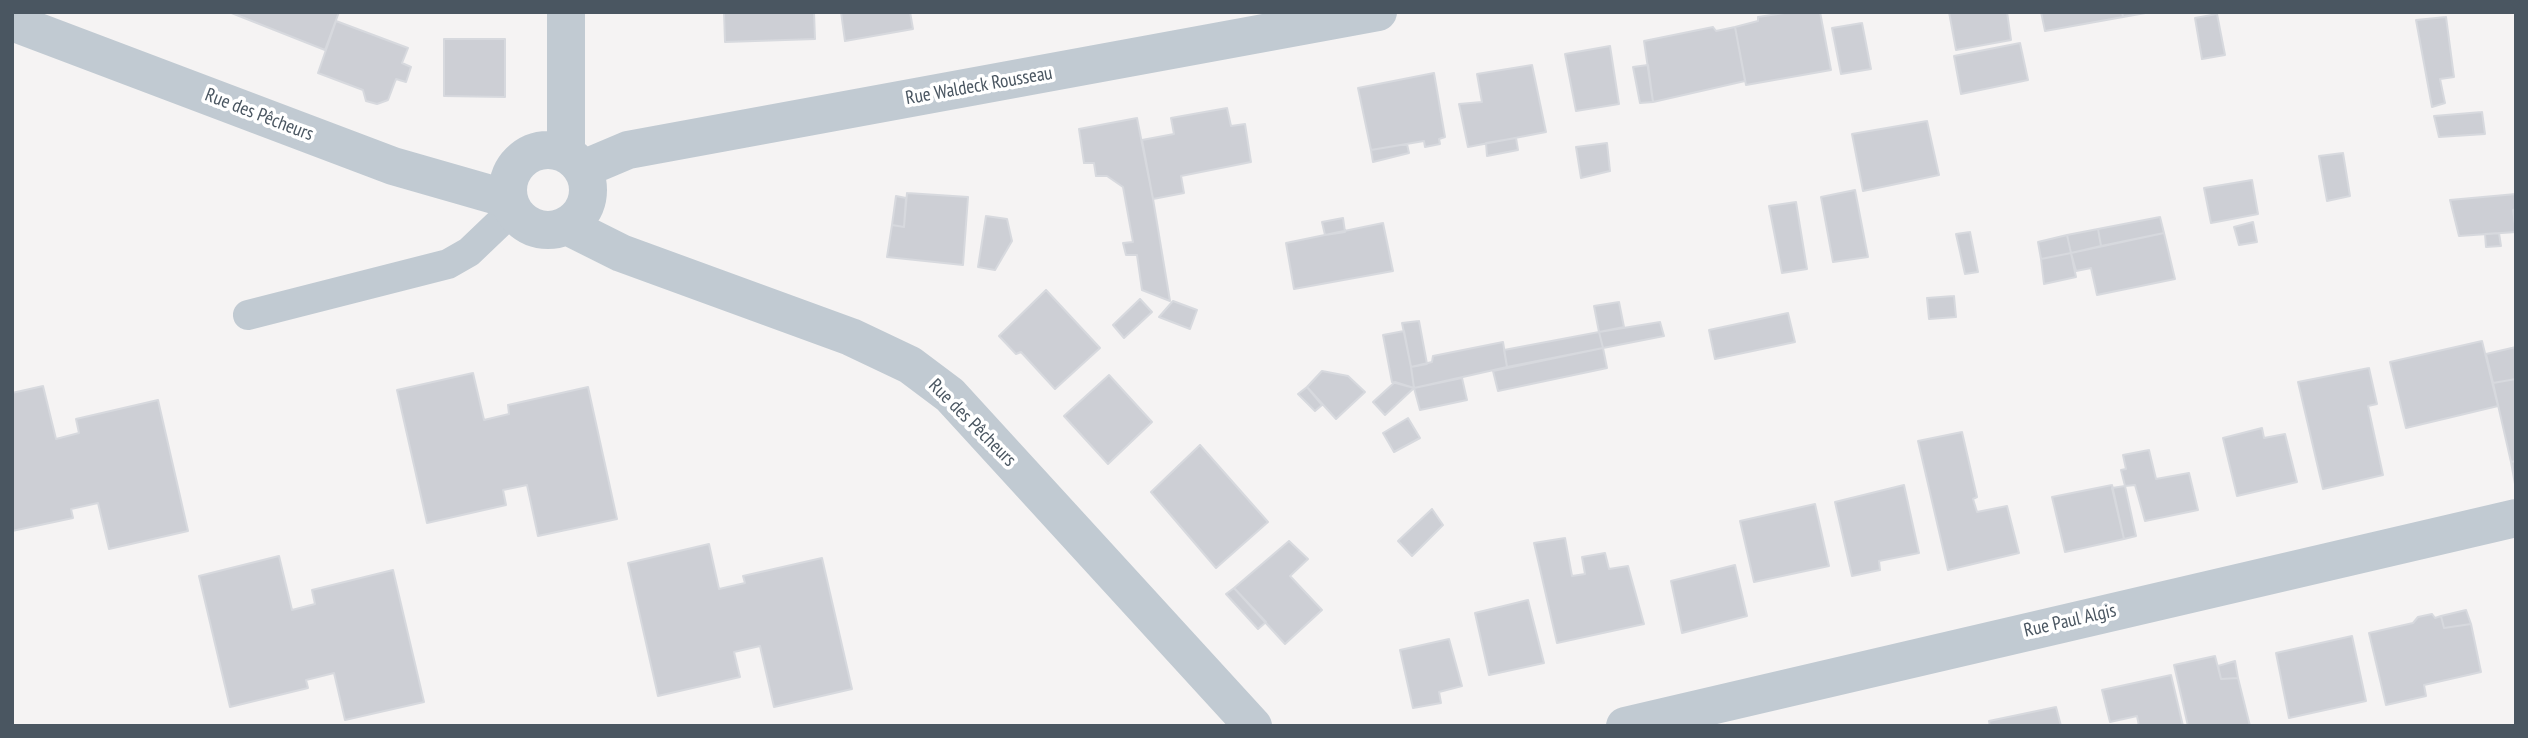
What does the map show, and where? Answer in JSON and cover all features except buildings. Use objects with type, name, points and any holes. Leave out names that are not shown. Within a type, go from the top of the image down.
[{"type":"street","points":[[566,12],[574,161],[589,193],[585,206],[567,226],[543,230],[521,220],[510,205],[510,174],[518,163],[540,150],[574,161]]},
{"type":"street","name":"Rue Waldeck Rousseau","points":[[574,161],[1378,12]]},
{"type":"street","name":"Rue des Pêcheurs","points":[[12,22],[393,166],[510,205]]},
{"type":"street","name":"Rue des Pêcheurs","points":[[567,226],[621,253],[851,337],[910,365],[950,395],[1253,726]]},
{"type":"street","name":"Rue Paul Algis","points":[[1625,726],[2516,518]]},
{"type":"lane","points":[[248,315],[448,264],[469,252],[510,205]]}]
